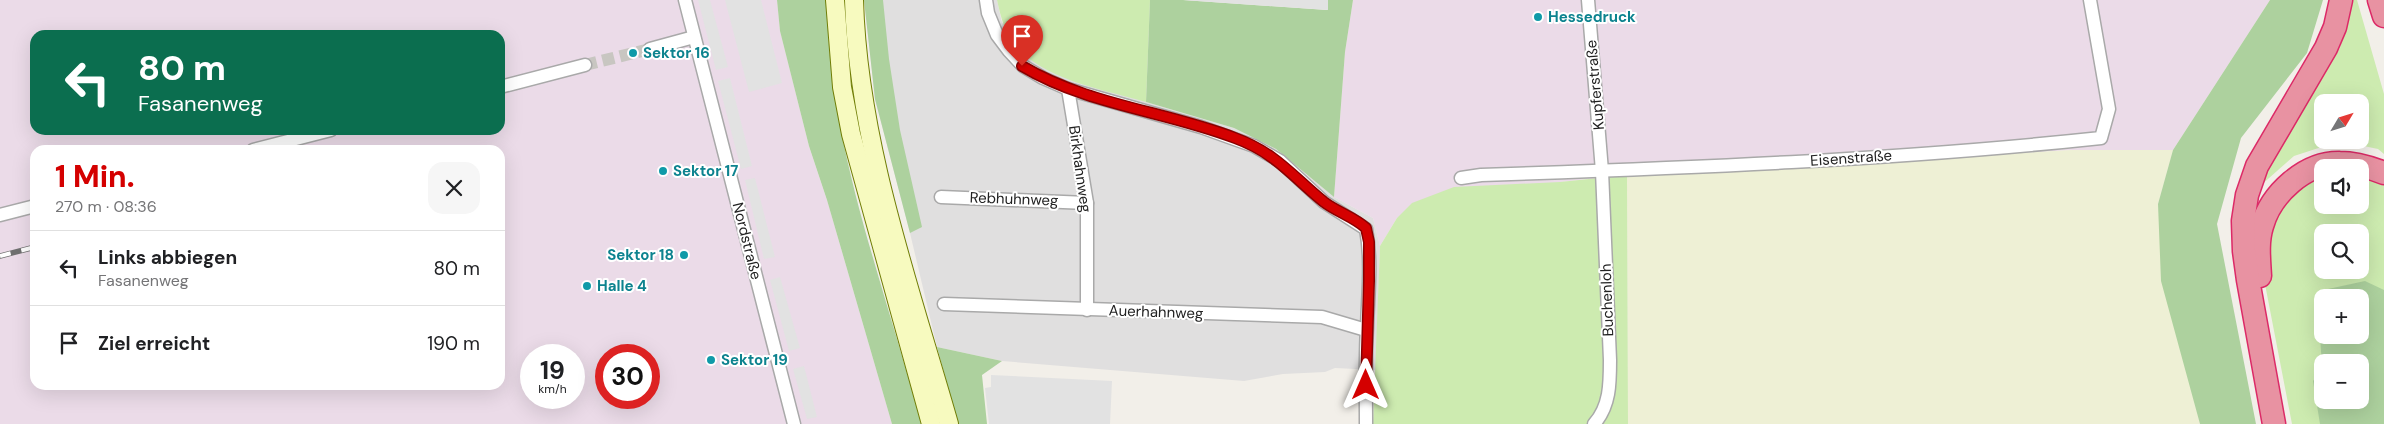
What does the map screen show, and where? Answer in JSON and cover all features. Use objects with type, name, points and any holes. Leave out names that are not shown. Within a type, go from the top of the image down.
[{"type":"highway","points":[[2274,424],[2244,251],[2243,221],[2247,195],[2257,166],[2326,48],[2335,26],[2341,0]]},
{"type":"highway","points":[[2379,0],[2384,16]]},
{"type":"highway","points":[[2288,424],[2260,277],[2258,249],[2261,227],[2270,205],[2284,189],[2299,176],[2319,167],[2338,162],[2364,165],[2384,173]]},
{"type":"main road","points":[[834,0],[842,86],[851,134],[931,424]]},
{"type":"main road","points":[[854,0],[859,61],[870,138],[949,424]]},
{"type":"street","name":"Nordstraße","points":[[685,0],[794,424]]},
{"type":"street","points":[[986,0],[988,13],[997,35],[1022,66],[1068,89],[1201,127],[1254,146],[1280,161],[1331,207],[1359,222],[1366,228],[1369,242],[1366,330],[1366,424]]},
{"type":"street","name":"Kupferstraße","points":[[1588,0],[1602,171]]},
{"type":"street","name":"Eisenstraße","points":[[1461,178],[1481,175],[1602,171],[1848,158],[2019,147],[2101,138],[2109,109],[2090,0]]},
{"type":"street","points":[[650,49],[694,37]]},
{"type":"street","points":[[505,86],[584,65]]},
{"type":"street","name":"Birkhahnweg","points":[[1068,89],[1087,203],[1087,310]]},
{"type":"street","points":[[272,145],[312,135]]},
{"type":"street","name":"Buchenloh","points":[[1594,424],[1602,415],[1610,390],[1602,171]]},
{"type":"street","name":"Rebhuhnweg","points":[[941,197],[1087,203]]},
{"type":"street","points":[[0,215],[30,207]]},
{"type":"street","name":"Auerhahnweg","points":[[944,304],[1322,317],[1366,330]]},
{"type":"shaded area","points":[[0,0],[777,0],[780,31],[809,146],[827,200],[892,424],[0,424]]},
{"type":"shaded area","points":[[698,0],[710,0],[728,67],[716,70]]},
{"type":"shaded area","points":[[725,0],[761,0],[782,83],[749,92]]},
{"type":"shaded area","points":[[864,0],[997,0],[1002,23],[1146,102],[1234,128],[1276,149],[1334,197],[1373,218],[1380,246],[1376,370],[1335,368],[1325,372],[1283,374],[1244,381],[1002,361],[937,347],[875,99]]},
{"type":"shaded area","points":[[1183,0],[1328,0],[1328,10]]},
{"type":"shaded area","points":[[1353,0],[2270,0],[2173,150],[2072,150],[1627,175],[1560,182],[1397,218],[1380,246],[1373,218],[1334,197],[1345,52]]},
{"type":"shaded area","points":[[730,78],[752,166],[741,169],[718,81]]},
{"type":"shaded area","points":[[755,178],[775,257],[764,259],[745,180]]},
{"type":"shaded area","points":[[780,277],[800,348],[789,351],[770,280]]},
{"type":"shaded area","points":[[804,366],[817,417],[807,419],[793,369]]},
{"type":"shaded area","points":[[991,375],[1112,381],[1110,424],[989,424],[985,388],[991,387]]},
{"type":"green space","points":[[777,0],[827,0],[830,54],[837,108],[848,162],[861,215],[921,424],[892,424],[827,200],[809,146],[780,31]]},
{"type":"green space","points":[[864,0],[883,0],[889,59],[900,130],[922,227],[910,233],[875,99]]},
{"type":"green space","points":[[997,0],[1150,0],[1146,102],[1080,84],[1049,71],[1034,62],[1011,41],[1002,21]]},
{"type":"green space","points":[[1150,0],[1183,0],[1327,10],[1328,0],[1353,0],[1345,52],[1334,197],[1276,149],[1234,128],[1146,102]]},
{"type":"green space","points":[[2270,0],[2323,0],[2307,53],[2241,138],[2217,224],[2256,424],[2200,424],[2161,281],[2158,204],[2173,150]]},
{"type":"green space","points":[[2350,0],[2357,0],[2384,94],[2384,154],[2378,149],[2369,147],[2369,94],[2314,94],[2315,149],[2294,156],[2251,194],[2302,104],[2340,48]]},
{"type":"green space","points":[[2072,150],[2173,150],[2158,204],[2185,364],[2200,424],[1628,424],[1627,175]]},
{"type":"green space","points":[[1627,175],[1628,424],[1373,424],[1380,246],[1397,218],[1412,203],[1454,187],[1560,182]]},
{"type":"green space","points":[[2314,175],[2314,214],[2369,214],[2369,177],[2384,183],[2384,424],[2292,424],[2259,253],[2281,195]]},
{"type":"green space","points":[[2365,281],[2384,290],[2384,424],[2320,424],[2318,409],[2369,409],[2369,354],[2321,354],[2321,344],[2369,344],[2369,289],[2328,289]]},
{"type":"green space","points":[[937,347],[1002,361],[982,375],[987,424],[958,424]]},
{"type":"tunnel","points":[[585,65],[650,49]]},
{"type":"railway","points":[[0,256],[30,248]]},
{"type":"place","name":"Hessedruck","points":[[1538,17]]},
{"type":"place","name":"Sektor 16","points":[[633,53]]},
{"type":"place","name":"Sektor 17","points":[[663,171]]},
{"type":"place","name":"Sektor 18","points":[[684,255]]},
{"type":"place","name":"Halle 4","points":[[587,286]]},
{"type":"place","name":"Sektor 19","points":[[711,360]]},
{"type":"route","points":[[1022,66],[1068,89],[1201,127],[1254,146],[1280,161],[1324,202],[1366,228],[1369,242],[1369,281],[1366,330],[1366,385]]}]
